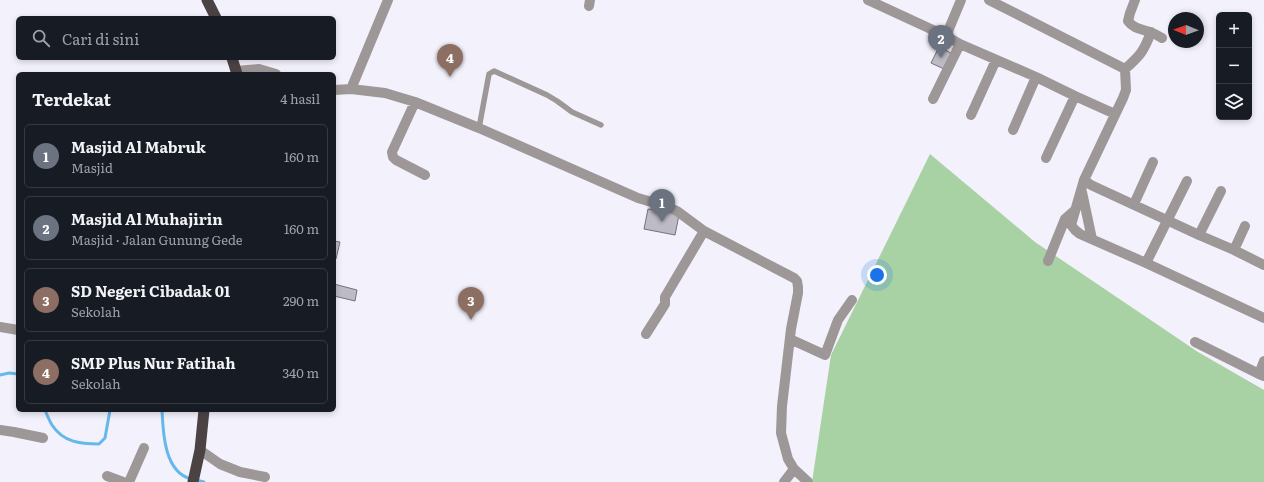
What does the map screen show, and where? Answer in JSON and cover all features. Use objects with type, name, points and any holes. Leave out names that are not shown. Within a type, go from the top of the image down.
[{"type":"highway","points":[[207,0],[215,16]]},
{"type":"highway","points":[[233,60],[237,72]]},
{"type":"highway","points":[[194,478],[200,450],[204,412]]},
{"type":"street","points":[[351,89],[388,0]]},
{"type":"street","points":[[868,0],[960,44],[1036,77],[1115,114]]},
{"type":"street","points":[[946,36],[961,0]]},
{"type":"street","points":[[989,0],[1000,3],[1125,69]]},
{"type":"street","points":[[1136,0],[1128,21],[1137,29],[1151,32],[1162,38]]},
{"type":"street","points":[[1125,69],[1135,61],[1143,51],[1151,32]]},
{"type":"street","points":[[933,99],[960,44]]},
{"type":"street","points":[[970,115],[996,60]]},
{"type":"street","points":[[237,72],[259,69],[272,72]]},
{"type":"street","points":[[1125,69],[1126,90],[1083,185],[1071,225],[1080,234],[1264,318]]},
{"type":"street","points":[[1013,130],[1036,77]]},
{"type":"street","points":[[336,90],[351,89],[385,93],[415,102],[479,128],[638,198],[677,211],[704,231],[794,278],[797,281],[798,293],[790,339],[782,406],[781,433],[788,459],[794,469],[808,482]]},
{"type":"street","points":[[1046,158],[1075,96]]},
{"type":"street","points":[[415,102],[392,152],[396,160],[425,175]]},
{"type":"street","points":[[1134,204],[1153,162]]},
{"type":"street","points":[[1146,263],[1187,181]]},
{"type":"street","points":[[1083,185],[1091,185],[1134,204],[1264,265]]},
{"type":"street","points":[[1083,185],[1092,239]]},
{"type":"street","points":[[1199,235],[1221,191]]},
{"type":"street","points":[[1048,261],[1065,219],[1074,211]]},
{"type":"street","points":[[1234,250],[1245,226]]},
{"type":"street","points":[[646,334],[665,304],[665,297],[704,231]]},
{"type":"street","points":[[790,339],[825,355],[838,320],[852,300]]},
{"type":"street","points":[[0,327],[16,330]]},
{"type":"street","points":[[1195,342],[1261,375],[1264,361]]},
{"type":"street","points":[[0,430],[43,438]]},
{"type":"street","points":[[129,482],[144,448]]},
{"type":"street","points":[[200,450],[220,464],[240,472],[265,477]]},
{"type":"street","points":[[784,482],[794,469]]},
{"type":"street","points":[[107,476],[123,482]]},
{"type":"lane","points":[[479,128],[489,74],[494,71],[547,95],[572,112],[602,125]]},
{"type":"green space","points":[[930,154],[1035,242],[1198,352],[1264,390],[1264,482],[812,482],[831,355]]},
{"type":"building","points":[[939,47],[951,53],[944,69],[931,63]]},
{"type":"building","points":[[656,207],[679,215],[675,235],[644,229],[648,209],[655,210]]},
{"type":"building","points":[[336,241],[340,242],[336,259]]},
{"type":"building","points":[[336,285],[357,290],[355,301],[336,296]]},
{"type":"waterway","points":[[0,375],[9,373],[16,374]]},
{"type":"waterway","points":[[46,412],[52,425],[61,435],[72,441],[99,444],[105,438],[110,412]]},
{"type":"waterway","points":[[162,412],[164,440],[170,460],[182,475],[191,479]]},
{"type":"waterway","points":[[196,480],[204,482]]},
{"type":"place","name":"Masjid Al Muhajirin","points":[[941,58]]},
{"type":"place","name":"SMP Plus Nur Fatihah","points":[[450,77]]},
{"type":"place","name":"Masjid Al Mabruk","points":[[662,222]]},
{"type":"place","name":"SD Negeri Cibadak 01","points":[[471,320]]}]
